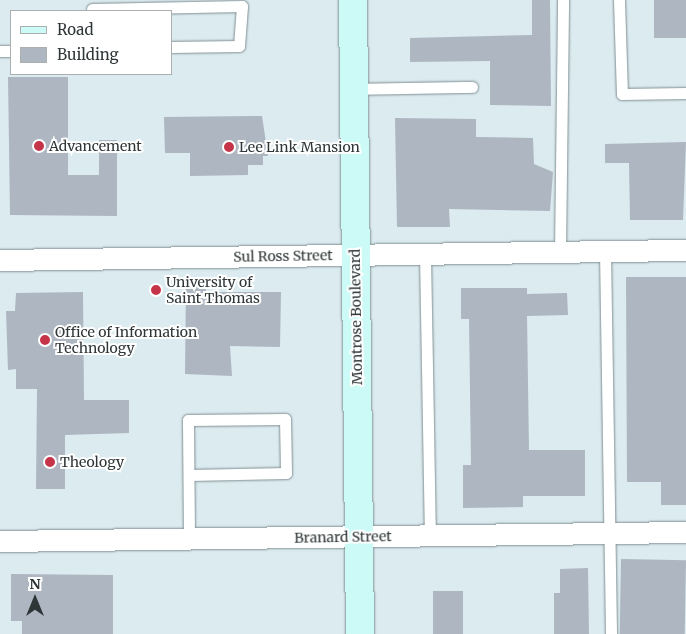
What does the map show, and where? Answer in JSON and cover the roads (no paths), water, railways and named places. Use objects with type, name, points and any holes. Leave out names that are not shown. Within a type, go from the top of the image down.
[{"type":"main road","name":"Montrose Boulevard","points":[[353,0],[360,634]]},
{"type":"street","name":"Sul Ross Street","points":[[0,260],[686,250]]},
{"type":"street","name":"Branard Street","points":[[0,541],[686,532]]},
{"type":"lane","points":[[560,252],[563,0]]},
{"type":"lane","points":[[619,0],[622,94],[686,93]]},
{"type":"lane","points":[[93,8],[242,6],[239,46],[172,47]]},
{"type":"lane","points":[[354,89],[472,87]]},
{"type":"lane","points":[[605,251],[611,634]]},
{"type":"lane","points":[[425,254],[430,536]]},
{"type":"lane","points":[[189,475],[286,473],[285,419],[188,420],[189,538]]},
{"type":"place","name":"Advancement","points":[[39,146]]},
{"type":"place","name":"Lee Link Mansion","points":[[229,147]]},
{"type":"place","name":"University of Saint Thomas","points":[[156,290]]},
{"type":"place","name":"Office of Information Technology","points":[[45,340]]},
{"type":"place","name":"Theology","points":[[50,462]]}]
